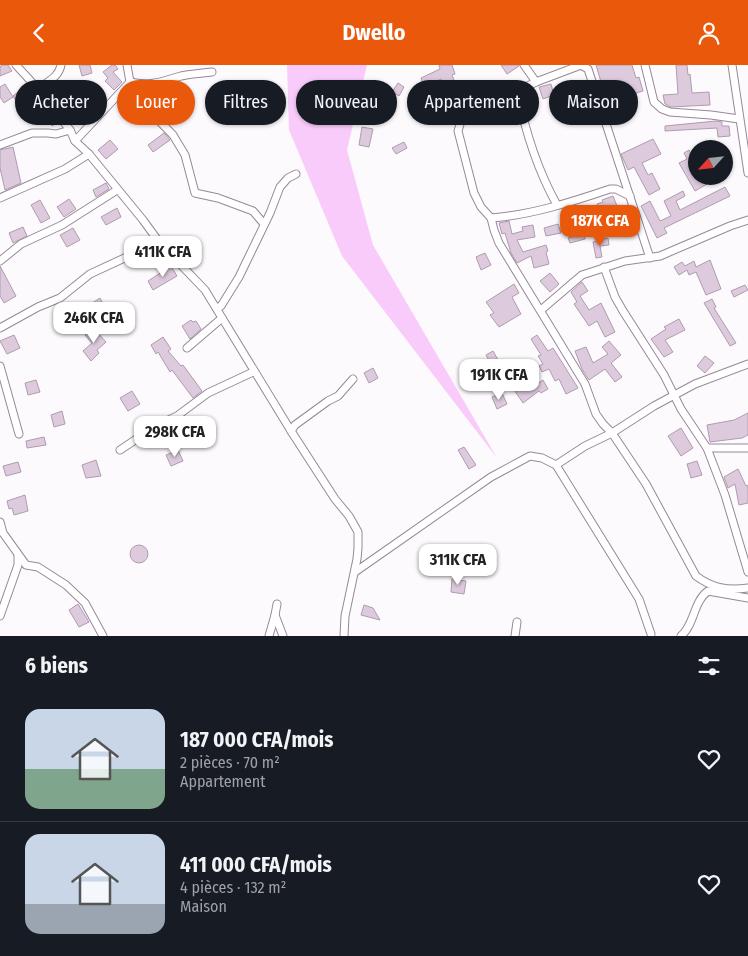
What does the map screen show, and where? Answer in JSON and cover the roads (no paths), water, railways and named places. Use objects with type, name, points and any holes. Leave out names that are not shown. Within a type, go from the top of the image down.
[{"type":"street","points":[[16,65],[30,80]]},
{"type":"street","points":[[51,80],[61,70],[61,65]]},
{"type":"street","points":[[127,65],[130,80]]},
{"type":"street","points":[[524,65],[535,80]]},
{"type":"street","points":[[539,81],[581,65],[588,69],[650,258]]},
{"type":"street","points":[[645,65],[654,102],[662,109],[670,112],[739,119]]},
{"type":"street","points":[[732,65],[748,173]]},
{"type":"street","points":[[168,80],[186,75],[212,72]]},
{"type":"street","points":[[75,141],[117,97]]},
{"type":"street","points":[[66,125],[75,141],[143,220],[159,242],[205,290],[253,372],[335,499],[350,516],[358,532],[357,559],[345,616],[344,636]]},
{"type":"street","points":[[163,125],[173,135],[186,155],[195,193],[218,198],[253,211],[264,224]]},
{"type":"street","points":[[460,125],[458,131],[474,193],[481,207],[491,219],[499,243],[541,310],[560,346],[585,384],[596,414],[612,433],[646,484],[696,576],[707,584],[734,590],[748,588]]},
{"type":"street","points":[[524,125],[527,138],[547,187],[557,205]]},
{"type":"street","points":[[0,145],[32,133],[56,134],[70,130]]},
{"type":"street","points":[[0,198],[65,169],[88,155]]},
{"type":"street","points":[[217,308],[221,306],[239,277],[280,187],[288,178],[296,174]]},
{"type":"street","points":[[491,219],[513,217],[610,189],[616,189],[630,196]]},
{"type":"street","points":[[0,261],[21,244],[62,225],[117,190]]},
{"type":"street","points":[[541,310],[575,279],[625,261],[660,256],[748,220]]},
{"type":"street","points":[[0,328],[60,298],[90,274],[159,242]]},
{"type":"street","points":[[604,267],[615,297],[664,375],[681,409],[707,448],[748,572]]},
{"type":"street","points":[[187,348],[222,318]]},
{"type":"street","points":[[556,465],[585,446],[612,433],[674,395],[695,384],[748,364]]},
{"type":"street","points":[[0,366],[19,434]]},
{"type":"street","points":[[120,450],[156,426],[177,416],[208,393],[253,372]]},
{"type":"street","points":[[291,431],[295,425],[338,396],[353,379]]},
{"type":"street","points":[[707,448],[748,448]]},
{"type":"street","points":[[354,571],[491,477],[530,456],[542,458],[556,465],[639,599],[651,634]]},
{"type":"street","points":[[0,522],[3,533],[26,565],[38,567],[66,585],[85,603],[103,636]]},
{"type":"street","points":[[0,616],[18,565],[18,556]]},
{"type":"street","points":[[681,636],[687,631],[702,596],[708,591],[748,598]]},
{"type":"street","points":[[269,636],[276,615],[277,604]]},
{"type":"street","points":[[276,615],[283,636]]},
{"type":"street","points":[[514,636],[517,622]]}]
